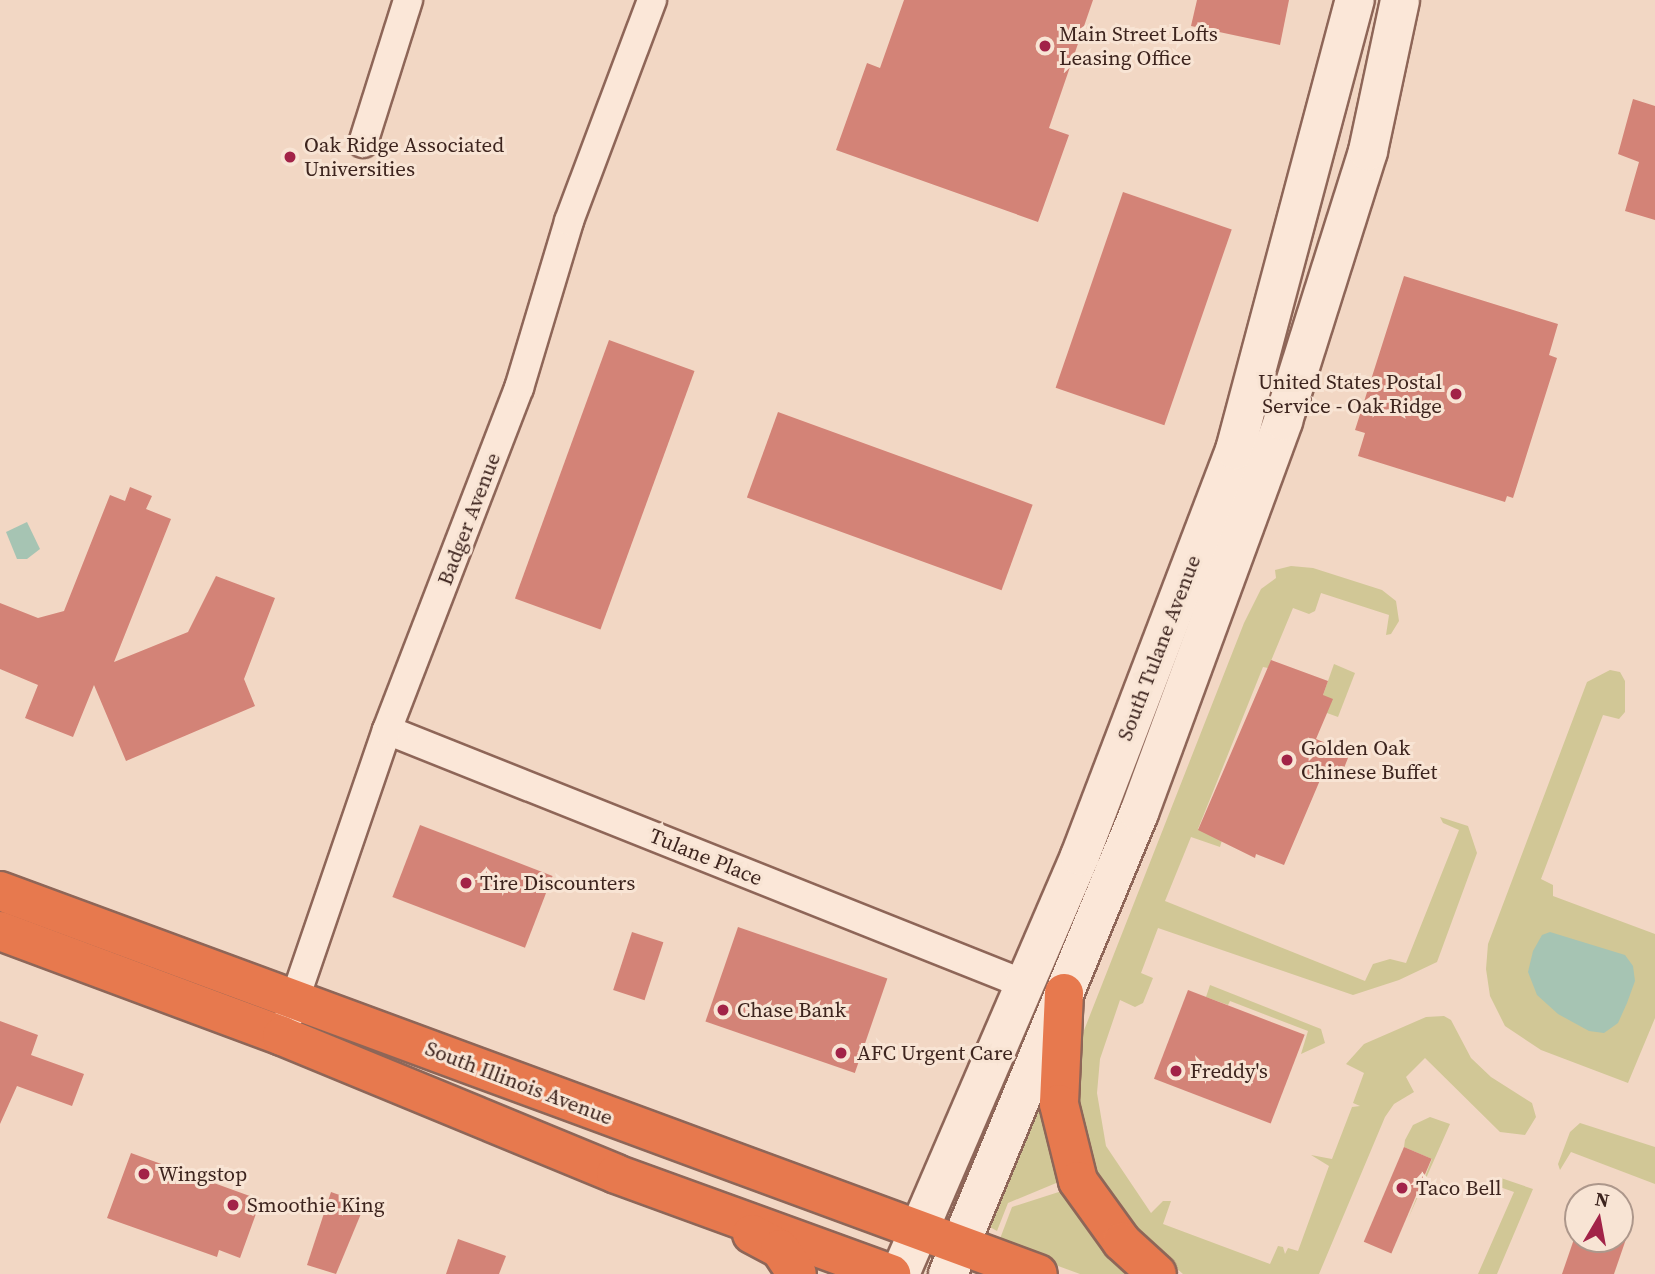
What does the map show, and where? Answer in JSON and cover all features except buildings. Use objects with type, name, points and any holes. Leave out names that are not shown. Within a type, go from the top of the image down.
[{"type":"highway","name":"South Illinois Avenue","points":[[0,891],[917,1233],[953,1260],[1038,1274]]},
{"type":"highway","name":"South Illinois Avenue","points":[[0,931],[282,1036],[616,1174],[891,1274]]},
{"type":"highway","points":[[1064,993],[1059,1104],[1078,1181],[1122,1242],[1157,1274]]},
{"type":"highway","points":[[685,1198],[780,1249],[797,1274]]},
{"type":"main road","name":"South Tulane Avenue","points":[[900,1274],[1080,856],[1235,450],[1354,0]]},
{"type":"main road","name":"South Tulane Avenue","points":[[953,1260],[1139,813],[1286,411],[1368,151],[1400,0]]},
{"type":"street","points":[[363,143],[408,0]]},
{"type":"street","name":"Badger Avenue","points":[[282,1036],[387,730],[519,388],[569,221],[652,0]]},
{"type":"street","name":"Tulane Place","points":[[387,730],[1024,984]]},
{"type":"shaded area","points":[[27,522],[40,549],[27,559],[17,559],[6,532]]},
{"type":"shaded area","points":[[1291,566],[1313,568],[1382,590],[1396,601],[1399,621],[1391,634],[1386,635],[1389,615],[1321,593],[1315,611],[1309,614],[1293,608],[1268,668],[1263,667],[1198,829],[1222,840],[1220,847],[1191,837],[1165,901],[1365,981],[1373,964],[1390,959],[1406,963],[1459,830],[1443,823],[1440,817],[1468,826],[1477,853],[1437,962],[1399,980],[1353,995],[1158,928],[1141,973],[1153,978],[1143,1003],[1135,1007],[1120,1000],[1100,1059],[1097,1093],[1106,1146],[1151,1213],[1163,1201],[1171,1201],[1163,1224],[1270,1264],[1278,1246],[1283,1247],[1285,1254],[1288,1248],[1298,1251],[1329,1166],[1311,1155],[1332,1159],[1352,1107],[1360,1106],[1353,1103],[1364,1073],[1346,1064],[1364,1044],[1426,1017],[1444,1016],[1451,1020],[1471,1058],[1491,1077],[1532,1103],[1536,1117],[1525,1135],[1500,1132],[1425,1058],[1406,1077],[1414,1092],[1394,1104],[1385,1117],[1319,1274],[1183,1274],[1138,1235],[1094,1172],[1077,1119],[1081,1038],[1244,623],[1261,589],[1276,578],[1275,570]]},
{"type":"shaded area","points":[[1334,664],[1355,673],[1338,717],[1327,713],[1323,695]]},
{"type":"shaded area","points":[[1610,670],[1620,672],[1625,681],[1625,712],[1619,719],[1603,715],[1541,879],[1553,885],[1553,896],[1655,934],[1655,1018],[1628,1083],[1541,1050],[1505,1026],[1490,996],[1486,969],[1488,944],[1587,682]]},
{"type":"shaded area","points":[[1550,932],[1625,955],[1633,966],[1635,981],[1627,1003],[1618,1023],[1604,1033],[1589,1031],[1558,1014],[1537,995],[1528,972],[1533,951],[1542,935]]},
{"type":"shaded area","points":[[1210,985],[1321,1029],[1325,1043],[1301,1054],[1308,1031],[1230,1001],[1228,1005],[1206,997]]},
{"type":"shaded area","points":[[1039,1094],[1050,1154],[1061,1181],[1008,1203],[997,1231],[988,1226]]},
{"type":"shaded area","points":[[1430,1117],[1450,1124],[1408,1219],[1432,1159],[1404,1147],[1405,1140],[1413,1125]]},
{"type":"shaded area","points":[[1580,1123],[1655,1147],[1655,1184],[1571,1152],[1560,1170],[1558,1164],[1570,1132]]},
{"type":"shaded area","points":[[1501,1178],[1533,1189],[1497,1274],[1478,1274],[1514,1192],[1494,1185],[1494,1180]]},
{"type":"shaded area","points":[[1065,1190],[1085,1225],[1132,1274],[1080,1274],[998,1244],[1012,1207]]},
{"type":"place","name":"Main Street Lofts Leasing Office","points":[[1045,46]]},
{"type":"place","name":"Oak Ridge Associated Universities","points":[[290,157]]},
{"type":"place","name":"United States Postal Service - Oak Ridge","points":[[1456,394]]},
{"type":"place","name":"Golden Oak Chinese Buffet","points":[[1287,760]]},
{"type":"place","name":"Tire Discounters","points":[[466,883]]},
{"type":"place","name":"Chase Bank","points":[[723,1010]]},
{"type":"place","name":"AFC Urgent Care","points":[[841,1053]]},
{"type":"place","name":"Freddy's","points":[[1176,1071]]},
{"type":"place","name":"Wingstop","points":[[144,1174]]},
{"type":"place","name":"Taco Bell","points":[[1402,1188]]},
{"type":"place","name":"Smoothie King","points":[[233,1205]]}]
